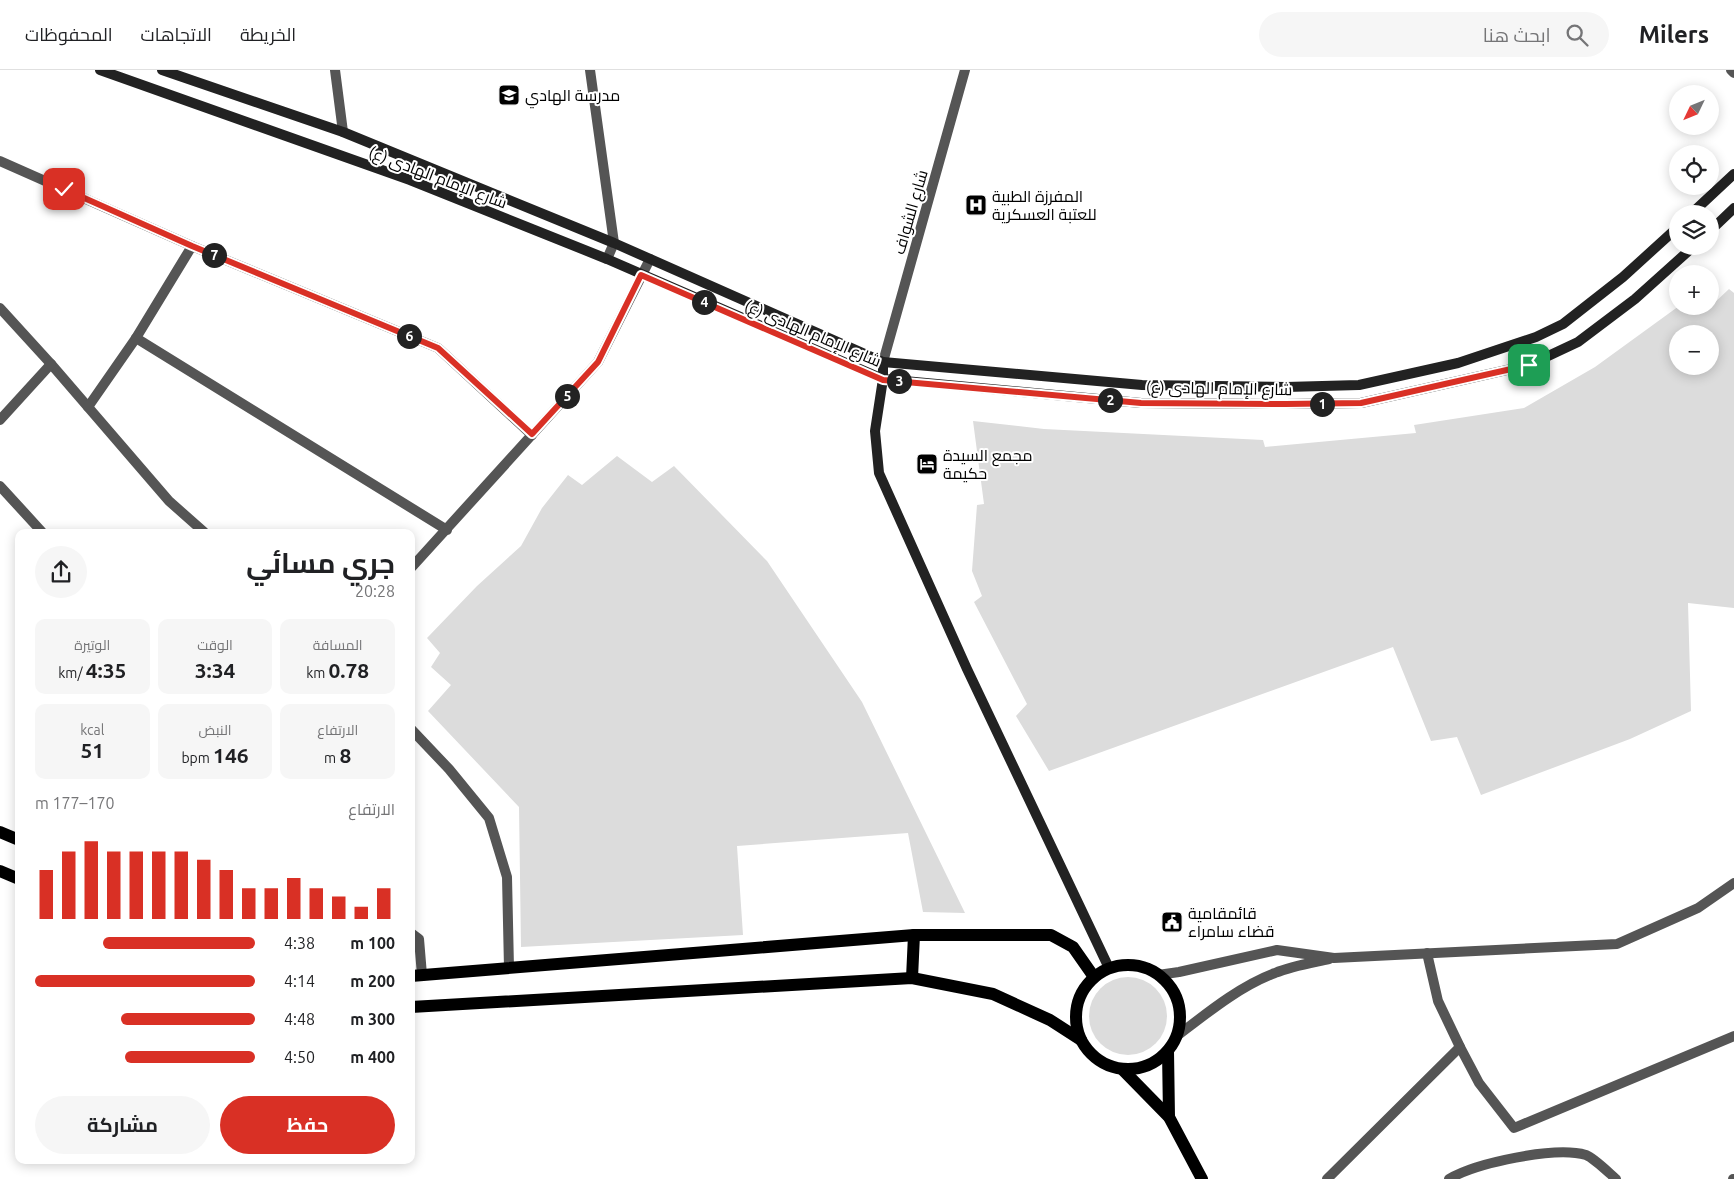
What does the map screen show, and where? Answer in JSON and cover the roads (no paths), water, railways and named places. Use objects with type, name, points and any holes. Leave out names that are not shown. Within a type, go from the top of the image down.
[{"type":"main road","name":"شارع الإمام الهادی (ع)","points":[[100,70],[410,180],[607,259],[883,380],[1141,403],[1361,403],[1529,365],[1578,342],[1635,299],[1685,255]]},
{"type":"main road","name":"شارع الإمام الهادی (ع)","points":[[162,70],[343,132],[614,243],[884,362],[1142,385],[1286,387],[1359,385],[1458,363],[1536,337],[1563,324],[1623,277],[1669,234]]},
{"type":"main road","points":[[1701,205],[1734,174]]},
{"type":"main road","points":[[1719,222],[1734,208]]},
{"type":"main road","points":[[884,362],[875,431],[879,473],[966,669],[1109,968]]},
{"type":"main road","points":[[0,832],[15,838]]},
{"type":"main road","points":[[0,870],[15,877]]},
{"type":"main road","points":[[417,975],[914,935],[1051,935],[1073,947],[1094,977]]},
{"type":"main road","points":[[912,978],[914,935]]},
{"type":"main road","points":[[1126,965],[1143,967],[1158,975],[1170,987],[1178,1002],[1180,1019],[1177,1036],[1168,1051],[1155,1062],[1139,1068],[1122,1069],[1105,1064],[1091,1054],[1081,1040],[1076,1023],[1077,1006],[1083,990],[1094,977],[1109,968],[1126,965]]},
{"type":"main road","points":[[415,1007],[912,978],[993,994],[1050,1020],[1081,1040]]},
{"type":"main road","points":[[1168,1051],[1169,1117]]},
{"type":"main road","points":[[1122,1069],[1169,1117],[1202,1179]]},
{"type":"street","points":[[335,70],[343,132]]},
{"type":"street","points":[[590,70],[614,243],[607,259]]},
{"type":"street","name":"شارع الشواف","points":[[884,362],[965,70]]},
{"type":"street","points":[[1731,70],[1734,73]]},
{"type":"street","points":[[0,161],[192,246],[438,348],[532,434]]},
{"type":"street","points":[[88,407],[136,338],[192,246]]},
{"type":"street","points":[[415,564],[598,362],[650,259]]},
{"type":"street","points":[[0,308],[51,364],[169,502],[200,529]]},
{"type":"street","points":[[136,338],[447,530]]},
{"type":"street","points":[[0,420],[51,364]]},
{"type":"street","points":[[0,486],[39,529]]},
{"type":"street","points":[[415,732],[449,769],[489,818],[507,877],[509,968]]},
{"type":"street","points":[[1177,1036],[1244,989],[1276,972],[1334,958],[1617,944],[1698,908],[1734,884]]},
{"type":"street","points":[[415,936],[419,939],[417,975]]},
{"type":"street","points":[[1158,975],[1277,950],[1334,958]]},
{"type":"street","points":[[1427,953],[1438,1001],[1460,1047],[1479,1083],[1514,1128],[1734,1036]]},
{"type":"street","points":[[1327,1179],[1460,1047]]},
{"type":"street","points":[[1449,1179],[1457,1174],[1500,1161],[1559,1152],[1587,1156],[1616,1179]]},
{"type":"place","name":"مدرسة الهادي","points":[[509,95]]},
{"type":"place","name":"المفرزة الطبية للعتبة العسكرية","points":[[976,205]]},
{"type":"place","name":"مجمع السيدة حكيمة","points":[[927,464]]},
{"type":"place","name":"قائمقامية قضاء سامراء","points":[[1172,922]]}]
